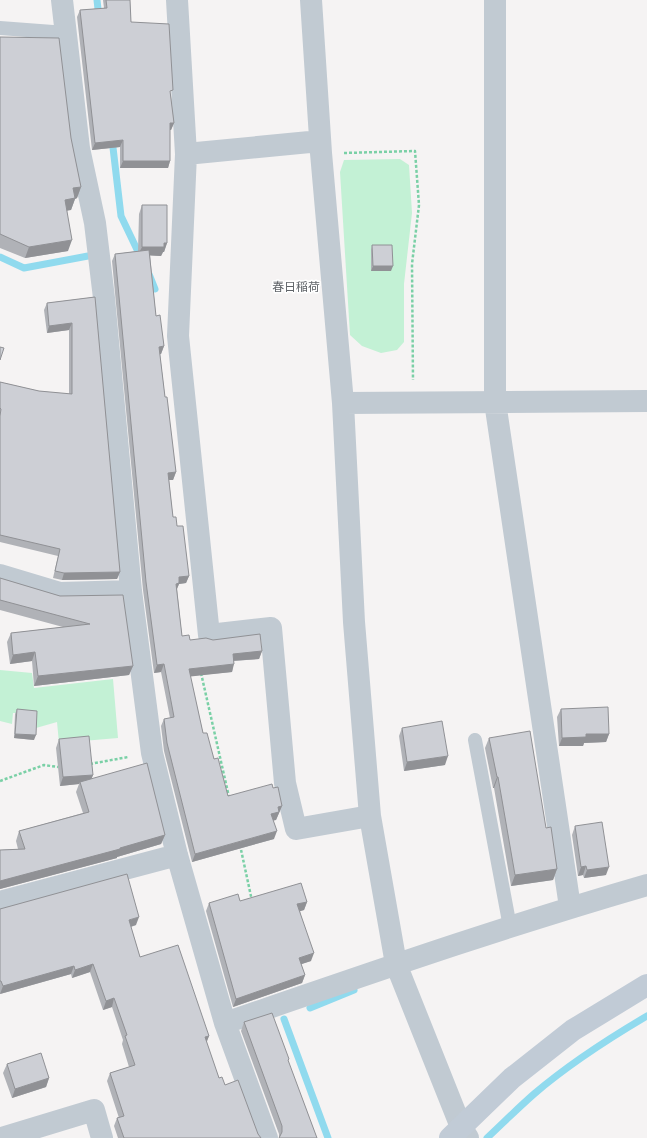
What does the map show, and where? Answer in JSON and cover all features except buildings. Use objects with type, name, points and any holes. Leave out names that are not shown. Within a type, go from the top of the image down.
[{"type":"street","points":[[62,0],[79,148],[95,223],[104,298],[131,591],[152,753],[176,855],[225,1022],[267,1138]]},
{"type":"street","points":[[177,0],[186,154],[178,336],[209,635],[270,628],[285,783],[296,829],[370,816]]},
{"type":"street","points":[[311,0],[321,147],[343,403],[354,622],[370,816],[396,964],[460,1134],[512,1078],[573,1030],[647,985]]},
{"type":"street","points":[[495,0],[495,402],[570,907]]},
{"type":"street","points":[[186,154],[321,147]]},
{"type":"street","points":[[343,403],[647,401]]},
{"type":"street","points":[[0,576],[60,593],[131,591]]},
{"type":"street","points":[[0,902],[176,855]]},
{"type":"street","points":[[225,1022],[570,907],[647,885]]},
{"type":"street","points":[[2,1138],[94,1110],[102,1138]]},
{"type":"lane","points":[[0,28],[66,33]]},
{"type":"lane","points":[[475,740],[510,927]]},
{"type":"path","points":[[321,147],[415,151],[419,205],[412,264],[414,403]]},
{"type":"path","points":[[199,666],[230,805]]},
{"type":"path","points":[[88,764],[152,753]]},
{"type":"path","points":[[0,781],[44,765],[58,767]]},
{"type":"path","points":[[239,843],[253,905]]},
{"type":"green space","points":[[400,159],[409,165],[412,213],[404,284],[404,342],[397,350],[381,353],[362,346],[350,335],[340,172],[344,160]]},
{"type":"green space","points":[[0,670],[32,673],[34,688],[113,679],[118,738],[59,743],[57,722],[36,728],[36,713],[13,713],[12,724],[0,721]]},
{"type":"waterway","points":[[97,0],[99,18]]},
{"type":"waterway","points":[[112,139],[121,216],[142,260]]},
{"type":"waterway","points":[[0,257],[24,268],[88,256]]},
{"type":"waterway","points":[[149,274],[155,289]]},
{"type":"waterway","points":[[310,1008],[354,990]]},
{"type":"waterway","points":[[487,1138],[516,1110],[561,1072],[603,1043],[647,1016]]},
{"type":"waterway","points":[[284,1019],[328,1138]]},
{"type":"district","name":"春日稲荷","points":[[296,287]]}]
